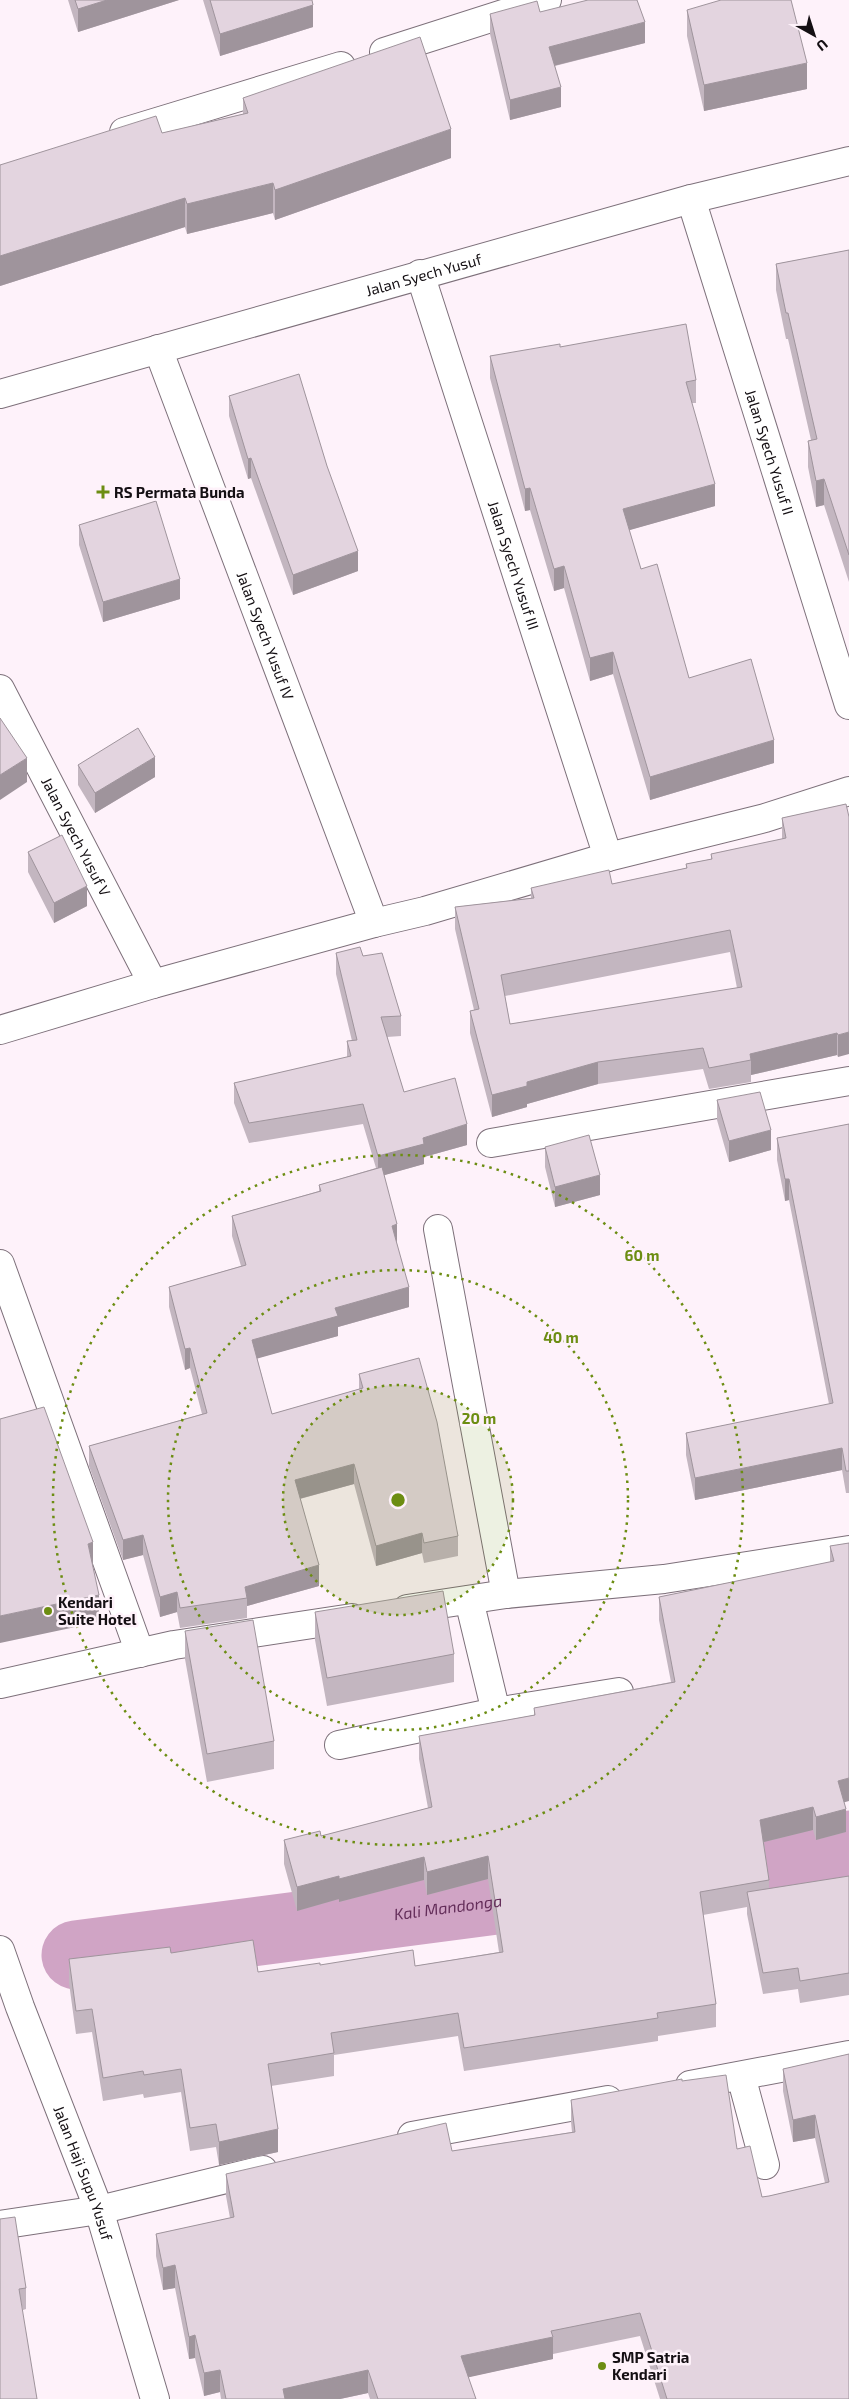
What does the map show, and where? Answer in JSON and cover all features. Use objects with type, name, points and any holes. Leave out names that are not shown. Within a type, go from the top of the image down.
[{"type":"street","points":[[104,138],[180,116],[513,6],[547,0]]},
{"type":"street","name":"Jalan Syech Yusuf","points":[[0,394],[690,198],[849,161]]},
{"type":"street","name":"Jalan Syech Yusuf II","points":[[690,198],[849,705]]},
{"type":"street","name":"Jalan Syech Yusuf III","points":[[420,274],[608,857]]},
{"type":"street","name":"Jalan Syech Yusuf IV","points":[[158,349],[374,923]]},
{"type":"street","name":"Jalan Syech Yusuf V","points":[[0,689],[153,984]]},
{"type":"street","points":[[0,1030],[153,984],[374,923],[425,911],[608,857],[765,818],[849,791]]},
{"type":"street","points":[[491,1143],[849,1081]]},
{"type":"street","points":[[438,1229],[506,1594]]},
{"type":"street","points":[[0,1264],[140,1653]]},
{"type":"street","points":[[0,1684],[140,1653],[506,1594],[664,1579],[849,1550]]},
{"type":"street","points":[[469,1600],[496,1712]]},
{"type":"street","points":[[339,1745],[496,1712],[619,1692]]},
{"type":"street","name":"Jalan Haji Supu Yusuf","points":[[0,1950],[20,2007],[99,2210],[154,2399]]},
{"type":"street","points":[[663,2090],[849,2055]]},
{"type":"street","points":[[741,2076],[765,2165]]},
{"type":"street","points":[[391,2140],[634,2095]]},
{"type":"street","points":[[0,2225],[99,2210],[284,2165]]},
{"type":"building","points":[[75,0],[107,0],[78,9]]},
{"type":"building","points":[[210,0],[312,0],[313,5],[220,34]]},
{"type":"building","points":[[588,0],[637,0],[645,22],[549,47],[561,87],[510,100],[490,14],[537,1],[540,12]]},
{"type":"building","points":[[721,0],[791,0],[807,63],[704,85],[687,10]]},
{"type":"building","points":[[420,37],[451,129],[275,190],[273,183],[187,204],[185,198],[0,256],[0,165],[156,116],[162,133],[248,113],[243,98]]},
{"type":"building","points":[[849,250],[849,555],[824,479],[816,481],[808,441],[817,439],[776,264]]},
{"type":"building","points":[[686,324],[696,380],[686,382],[715,484],[623,509],[641,569],[657,564],[689,678],[751,659],[774,740],[650,777],[613,652],[590,658],[564,566],[554,569],[530,488],[525,489],[490,356],[560,344],[560,347]]},
{"type":"building","points":[[299,374],[327,466],[358,551],[293,575],[251,458],[248,459],[229,396]]},
{"type":"building","points":[[156,501],[180,579],[103,602],[79,525]]},
{"type":"building","points":[[0,718],[27,758],[0,775]]},
{"type":"building","points":[[138,728],[155,757],[95,793],[78,765]]},
{"type":"building","points":[[846,804],[849,817],[849,1032],[838,1035],[837,1033],[750,1054],[751,1060],[709,1068],[703,1048],[598,1062],[527,1082],[527,1086],[492,1095],[470,1011],[479,1009],[455,907],[534,898],[531,888],[609,870],[612,884],[687,868],[686,864],[712,859],[711,854],[786,838],[782,818]],"holes":[[[730,930],[742,987],[510,1024],[501,975]]]},
{"type":"building","points":[[62,835],[87,886],[54,903],[28,852]]},
{"type":"building","points":[[360,947],[363,956],[382,953],[401,1016],[381,1017],[404,1092],[455,1078],[467,1124],[423,1138],[424,1144],[378,1156],[363,1104],[249,1123],[234,1083],[351,1056],[347,1041],[357,1040],[336,953]]},
{"type":"building","points":[[760,1092],[771,1130],[729,1141],[717,1100]]},
{"type":"building","points":[[849,1124],[849,1471],[846,1471],[842,1448],[695,1478],[686,1433],[833,1403],[789,1179],[785,1179],[777,1138]]},
{"type":"building","points":[[589,1135],[600,1175],[555,1187],[545,1147]]},
{"type":"building","points":[[382,1167],[397,1224],[392,1226],[409,1287],[335,1308],[338,1316],[252,1340],[272,1414],[363,1388],[359,1374],[419,1358],[437,1422],[458,1536],[424,1543],[422,1533],[376,1546],[354,1464],[295,1480],[319,1565],[245,1587],[247,1598],[180,1608],[177,1592],[160,1597],[143,1535],[123,1540],[89,1446],[207,1413],[190,1348],[185,1349],[169,1287],[246,1265],[232,1216],[321,1191],[319,1185]]},
{"type":"building","points":[[44,1407],[93,1542],[88,1544],[99,1595],[0,1616],[0,1419]]},
{"type":"building","points":[[849,1543],[849,1778],[838,1781],[846,1809],[816,1817],[813,1807],[760,1820],[769,1880],[700,1892],[716,2004],[657,2013],[658,2018],[464,2048],[458,2013],[331,2033],[334,2053],[268,2064],[278,2129],[219,2142],[216,2124],[190,2128],[181,2069],[144,2075],[143,2071],[103,2078],[92,2009],[76,2011],[69,1959],[170,1947],[171,1953],[253,1940],[258,1972],[320,1963],[320,1965],[413,1950],[415,1966],[503,1952],[488,1856],[427,1872],[424,1857],[339,1879],[339,1876],[297,1887],[284,1840],[320,1831],[321,1836],[432,1807],[419,1736],[535,1715],[534,1708],[675,1682],[659,1597],[834,1561],[830,1546]]},
{"type":"building","points":[[443,1591],[454,1654],[327,1678],[315,1612]]},
{"type":"building","points":[[253,1620],[274,1741],[207,1754],[185,1631]]},
{"type":"building","points":[[849,1876],[849,1973],[800,1981],[798,1968],[763,1973],[747,1892]]},
{"type":"building","points":[[849,2054],[849,2399],[667,2399],[640,2313],[551,2331],[553,2337],[461,2356],[476,2399],[378,2399],[368,2370],[283,2389],[285,2399],[226,2399],[220,2370],[204,2373],[195,2335],[189,2337],[175,2265],[163,2268],[156,2234],[234,2217],[226,2174],[446,2123],[452,2151],[575,2132],[571,2100],[682,2079],[682,2081],[726,2075],[737,2149],[750,2146],[762,2197],[769,2196],[829,2182],[815,2115],[793,2120],[783,2069]]},
{"type":"building","points":[[15,2217],[26,2288],[19,2289],[37,2399],[0,2399],[0,2219]]},
{"type":"waterway","name":"Kali Mandonga","points":[[76,1955],[626,1883],[849,1845]]},
{"type":"place","name":"RS Permata Bunda","points":[[103,492]]},
{"type":"place","name":"Kendari Suite Hotel","points":[[48,1611]]},
{"type":"place","name":"SMP Satria Kendari","points":[[602,2366]]}]
